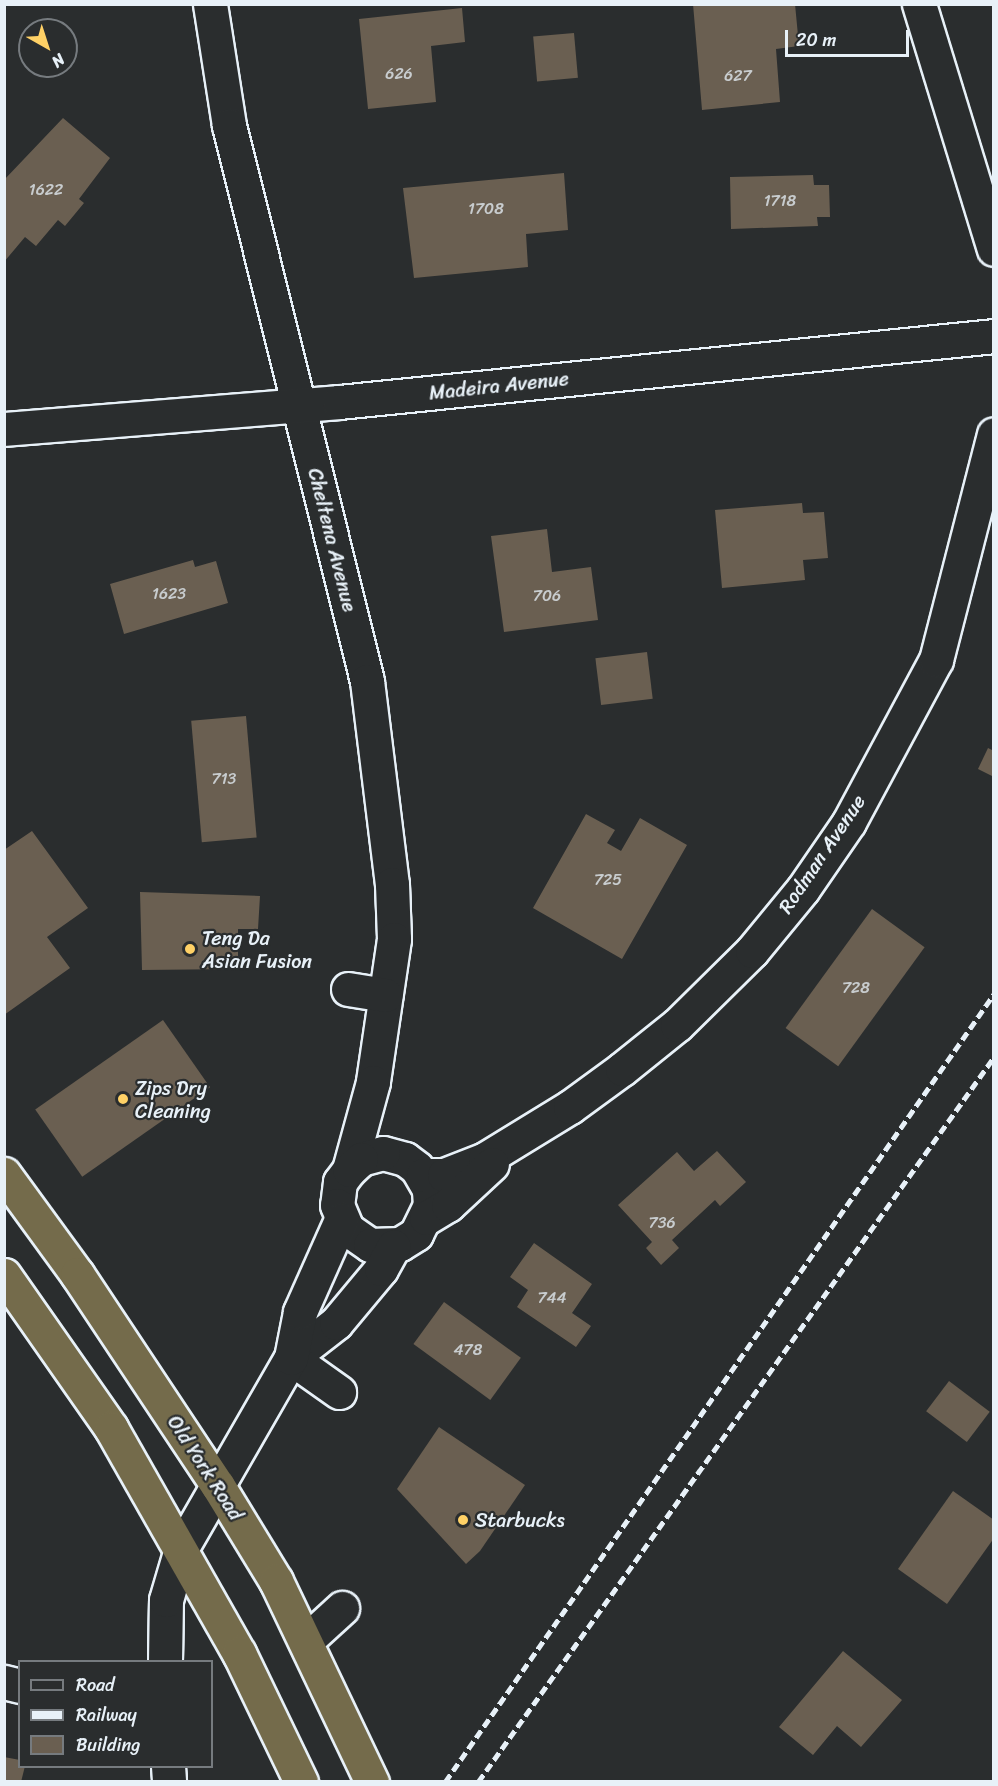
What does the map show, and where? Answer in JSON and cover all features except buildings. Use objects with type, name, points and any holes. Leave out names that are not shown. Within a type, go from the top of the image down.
[{"type":"highway","name":"Old York Road","points":[[4,1174],[77,1274],[218,1486],[306,1641],[372,1782]]},
{"type":"highway","points":[[4,1275],[111,1428],[239,1653],[300,1777]]},
{"type":"street","name":"Cheltena Avenue","points":[[210,4],[229,125],[367,681],[392,885],[394,939],[373,1082],[378,1161]]},
{"type":"street","points":[[919,4],[993,249]]},
{"type":"street","name":"Madeira Avenue","points":[[4,429],[298,404],[993,336]]},
{"type":"street","name":"Rodman Avenue","points":[[378,1161],[444,1175],[518,1141],[570,1107],[677,1025],[753,951],[803,889],[849,822],[936,660],[993,434]]},
{"type":"street","points":[[348,989],[386,995]]},
{"type":"street","name":"Cheltena Avenue","points":[[373,1082],[378,1161]]},
{"type":"street","name":"Rodman Avenue","points":[[426,1218],[448,1205],[518,1141]]},
{"type":"street","name":"Cheltena Avenue","points":[[378,1161],[430,1196],[426,1218]]},
{"type":"street","name":"Cheltena Avenue","points":[[181,1549],[291,1358],[300,1312],[341,1220],[338,1193],[378,1161]]},
{"type":"street","points":[[341,1220],[364,1242],[394,1246],[416,1234],[426,1218]]},
{"type":"street","name":"Cheltena Avenue","points":[[291,1358],[336,1323],[381,1269],[394,1246]]},
{"type":"street","points":[[291,1358],[339,1392]]},
{"type":"street","points":[[165,1660],[166,1599],[181,1549]]},
{"type":"street","points":[[306,1641],[342,1608]]},
{"type":"railway","points":[[445,1782],[994,994]]},
{"type":"railway","points":[[478,1782],[994,1057]]},
{"type":"place","name":"Teng Da Asian Fusion","points":[[190,949]]},
{"type":"place","name":"Zips Dry Cleaning","points":[[123,1099]]},
{"type":"place","name":"Starbucks","points":[[463,1520]]}]
